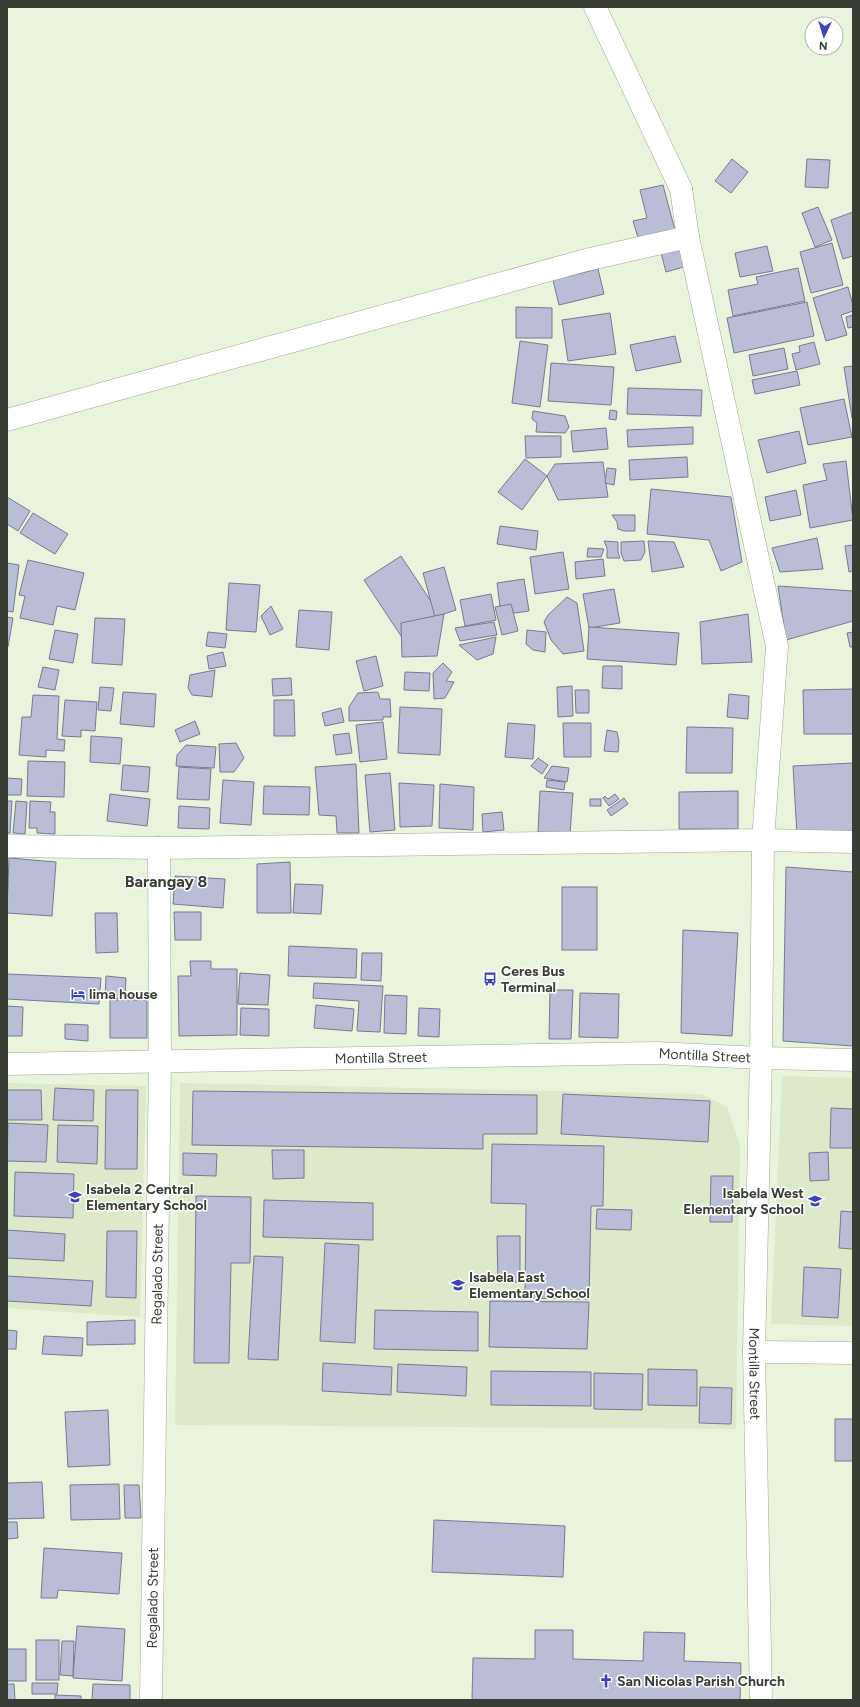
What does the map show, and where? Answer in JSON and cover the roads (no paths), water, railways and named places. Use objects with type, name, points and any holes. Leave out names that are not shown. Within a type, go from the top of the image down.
[{"type":"street","points":[[595,7],[681,190],[688,237],[778,646],[763,840],[761,1058],[853,1060]]},
{"type":"street","points":[[7,420],[586,260],[688,237]]},
{"type":"street","points":[[7,846],[159,848],[763,840],[853,842]]},
{"type":"street","name":"Regalado Street","points":[[151,1700],[160,1061],[159,848]]},
{"type":"street","name":"Montilla Street","points":[[7,1064],[656,1053],[761,1058],[754,1352],[761,1700]]},
{"type":"street","points":[[754,1352],[853,1353]]},
{"type":"place","name":"Ceres Bus Terminal","points":[[490,979]]},
{"type":"place","name":"lima house","points":[[78,994]]},
{"type":"place","name":"Isabela 2 Central Elementary School","points":[[75,1197]]},
{"type":"place","name":"Isabela West Elementary School","points":[[815,1201]]},
{"type":"place","name":"Isabela East Elementary School","points":[[458,1285]]},
{"type":"place","name":"San Nicolas Parish Church","points":[[606,1681]]},
{"type":"district","name":"Barangay 8","points":[[166,881]]}]
